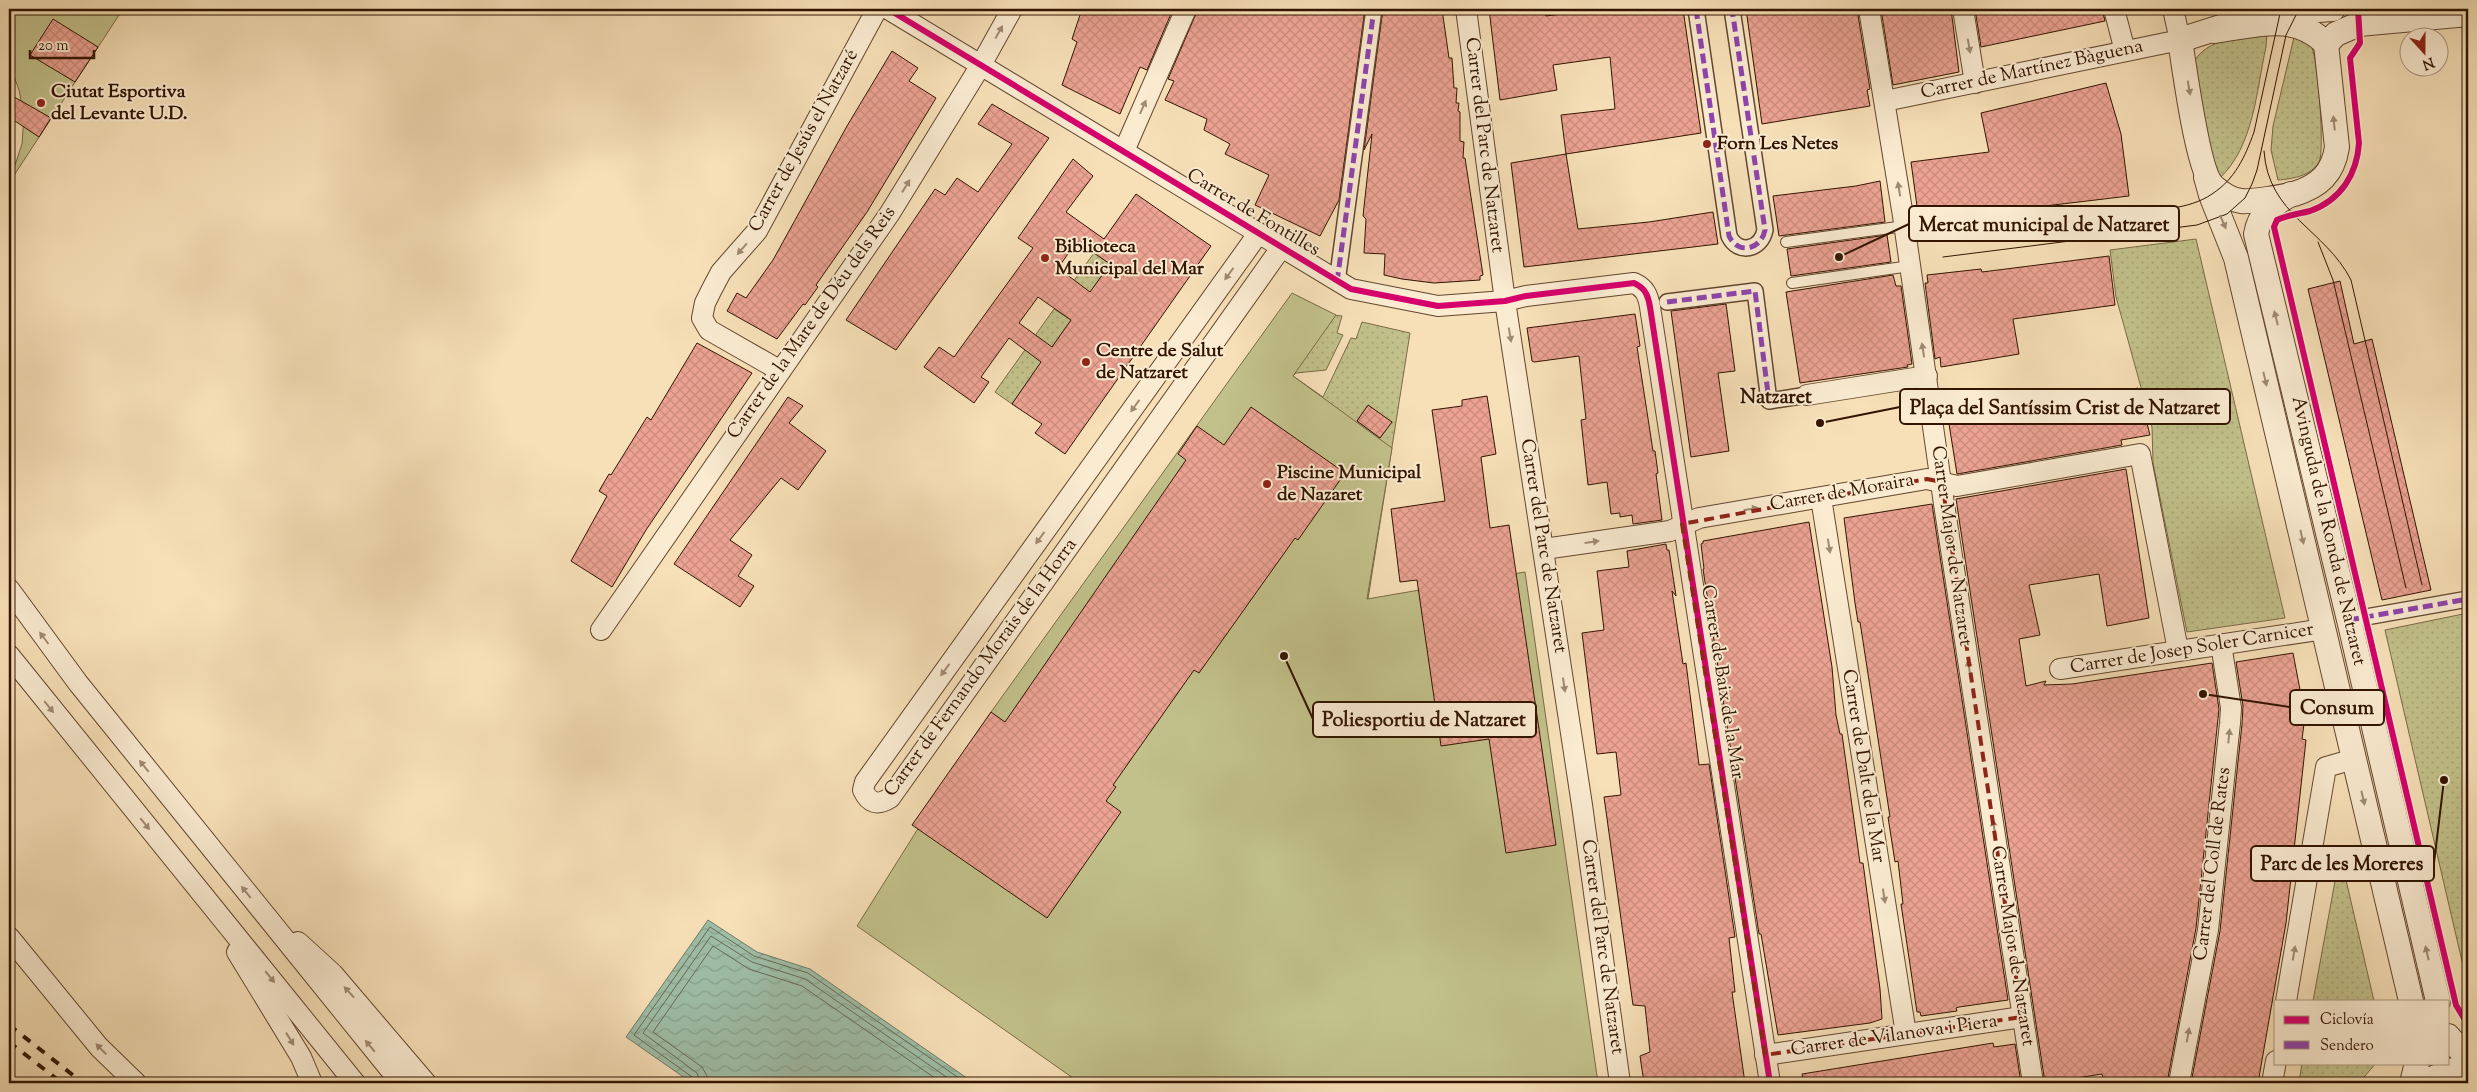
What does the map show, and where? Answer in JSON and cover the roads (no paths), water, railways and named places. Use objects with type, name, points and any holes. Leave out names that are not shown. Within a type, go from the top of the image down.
[{"type":"main road","points":[[2426,1083],[2454,1072],[2468,1071]]},
{"type":"street","name":"Carrer de Jesús el Natzaré","points":[[779,370],[710,330],[704,324],[702,311],[721,272],[757,231],[878,9]]},
{"type":"street","name":"Carrer de Fontilles","points":[[888,9],[1351,289],[1438,306],[1505,302],[1526,296],[1634,283],[1642,287]]},
{"type":"street","name":"Carrer de la Mare de Déu dels Reis","points":[[601,630],[779,370],[803,341],[890,213],[1012,9]]},
{"type":"street","points":[[1124,151],[1186,9]]},
{"type":"street","points":[[1337,282],[1374,9]]},
{"type":"street","name":"Carrer del Parc de Natzaret","points":[[1466,9],[1505,302],[1544,549],[1620,1083]]},
{"type":"street","points":[[1696,9],[1729,236],[1736,245],[1747,248],[1759,243],[1764,238],[1765,230],[1732,9]]},
{"type":"street","name":"Carrer Major de Natzaret","points":[[1869,9],[1905,226],[2033,1083]]},
{"type":"street","points":[[1963,9],[1976,82]]},
{"type":"street","points":[[2114,9],[2125,51]]},
{"type":"street","points":[[2173,9],[2180,40],[2214,31],[2273,11],[2333,9]]},
{"type":"street","points":[[2214,31],[2284,23],[2305,28],[2318,35],[2326,44],[2336,34],[2359,24],[2468,14]]},
{"type":"street","name":"Carrer de Martínez Bàguena","points":[[1885,101],[2180,40]]},
{"type":"street","name":"Avinguda de la Ronda de Natzaret","points":[[2180,40],[2206,177],[2211,195],[2236,258],[2411,1000]]},
{"type":"street","name":"Avinguda de la Ronda de Natzaret","points":[[2326,44],[2337,147],[2335,160],[2330,171],[2322,180],[2291,194],[2264,213],[2258,222],[2256,234],[2438,1000]]},
{"type":"street","name":"Avinguda de la Ronda de Natzaret","points":[[2206,177],[2212,186],[2220,192],[2241,201],[2291,194]]},
{"type":"street","name":"Carrer de Fernando Morais de la Horra","points":[[1258,234],[865,782],[863,790],[866,798],[873,803],[882,803],[890,798],[1281,248]]},
{"type":"street","name":"Carrer de Baix de la Mar","points":[[1642,287],[1648,296],[1650,307],[1682,524],[1770,1083]]},
{"type":"street","points":[[1667,302],[1755,291],[1769,400],[1927,376]]},
{"type":"street","name":"Carrer de Moraira","points":[[1544,549],[1670,530],[1699,518],[1927,478],[1957,486],[2140,454],[2178,650]]},
{"type":"street","name":"Carrer de Dalt de la Mar","points":[[1821,498],[1906,1034]]},
{"type":"street","points":[[9,589],[78,683],[401,1083]]},
{"type":"street","points":[[2349,620],[2468,599]]},
{"type":"street","name":"Carrer de Josep Soler Carnicer","points":[[2060,669],[2324,629]]},
{"type":"street","name":"Carrer del Coll de Rates","points":[[2179,1083],[2208,930],[2230,723],[2231,708],[2221,644]]},
{"type":"street","points":[[9,655],[355,1083]]},
{"type":"street","points":[[2286,1000],[2326,767],[2354,759]]},
{"type":"street","points":[[202,892],[302,1057],[312,1083]]},
{"type":"street","points":[[266,917],[309,950],[333,974],[426,1083]]},
{"type":"street","points":[[9,937],[93,1040],[136,1083]]},
{"type":"street","name":"Carrer de Vilanova i Piera","points":[[1765,1055],[2022,1017]]},
{"type":"street","points":[[2450,1038],[2468,1059]]},
{"type":"street","points":[[2272,1083],[2276,1064]]},
{"type":"street","points":[[2412,1083],[2417,1064]]},
{"type":"lane","points":[[1786,242],[1905,226]]},
{"type":"lane","points":[[1792,283],[1910,266]]},
{"type":"water","points":[[708,920],[757,952],[810,969],[974,1083],[692,1083],[626,1037]]},
{"type":"tram line","points":[[1941,235],[2171,208],[2193,203],[2212,194],[2227,182],[2238,167],[2254,132],[2281,9]]},
{"type":"tram line","points":[[1943,257],[2197,225],[2227,214],[2245,198],[2257,170],[2286,35],[2299,9]]},
{"type":"tram line","points":[[2264,151],[2268,173],[2276,191],[2286,206],[2327,247],[2340,262],[2351,280],[2422,585]]},
{"type":"tram line","points":[[2318,242],[2333,280],[2406,588]]},
{"type":"railway","points":[[9,1025],[83,1083]]},
{"type":"railway","points":[[9,1042],[62,1083]]},
{"type":"place","name":"Ciutat Esportiva del Levante U.D.","points":[[41,103]]},
{"type":"place","name":"Forn Les Netes","points":[[1707,144]]},
{"type":"place","name":"Mercat municipal de Natzaret","points":[[1839,257]]},
{"type":"place","name":"Biblioteca Municipal del Mar","points":[[1045,258]]},
{"type":"place","name":"Centre de Salut de Natzaret","points":[[1086,362]]},
{"type":"place","name":"Plaça del Santíssim Crist de Natzaret","points":[[1820,423]]},
{"type":"place","name":"Piscine Municipal de Nazaret","points":[[1267,484]]},
{"type":"place","name":"Poliesportiu de Natzaret","points":[[1284,656]]},
{"type":"place","name":"Consum","points":[[2203,694]]},
{"type":"place","name":"Parc de les Moreres","points":[[2444,780]]},
{"type":"district","name":"Natzaret","points":[[1776,398]]}]
